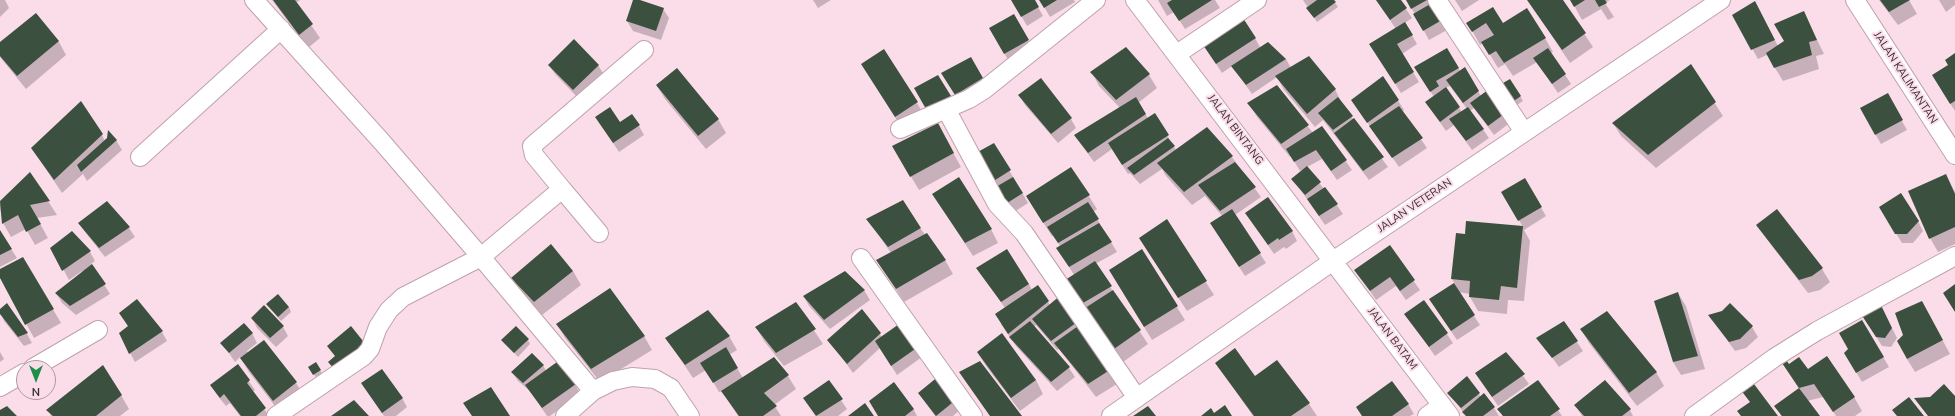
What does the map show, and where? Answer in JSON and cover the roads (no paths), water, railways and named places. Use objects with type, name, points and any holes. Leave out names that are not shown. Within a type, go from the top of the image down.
[{"type":"street","points":[[254,0],[382,142],[593,391]]},
{"type":"street","points":[[900,128],[946,109],[985,89],[1096,0]]},
{"type":"street","name":"JALAN BINTANG","points":[[1135,0],[1333,261]]},
{"type":"street","points":[[1177,54],[1257,0]]},
{"type":"street","points":[[1437,0],[1524,132]]},
{"type":"street","name":"JALAN VETERAN","points":[[1111,416],[1333,261],[1721,0]]},
{"type":"street","name":"JALAN KALIMANTAN","points":[[1855,0],[1955,156]]},
{"type":"street","points":[[140,158],[280,29]]},
{"type":"street","points":[[599,233],[534,155],[532,146],[644,50]]},
{"type":"street","points":[[946,109],[997,204],[1024,233],[1137,398]]},
{"type":"street","points":[[276,416],[364,356],[370,349],[378,327],[389,310],[402,298],[481,257],[562,189]]},
{"type":"street","points":[[1694,416],[1774,358],[1817,331],[1955,256]]},
{"type":"street","points":[[861,258],[973,416]]},
{"type":"street","name":"JALAN BATAM","points":[[1333,261],[1446,411]]},
{"type":"street","points":[[47,360],[98,330]]},
{"type":"street","points":[[565,416],[593,391],[613,381],[632,377],[655,379],[671,388],[690,416]]},
{"type":"street","points":[[0,387],[16,378]]},
{"type":"street","points":[[1427,416],[1446,411]]}]
